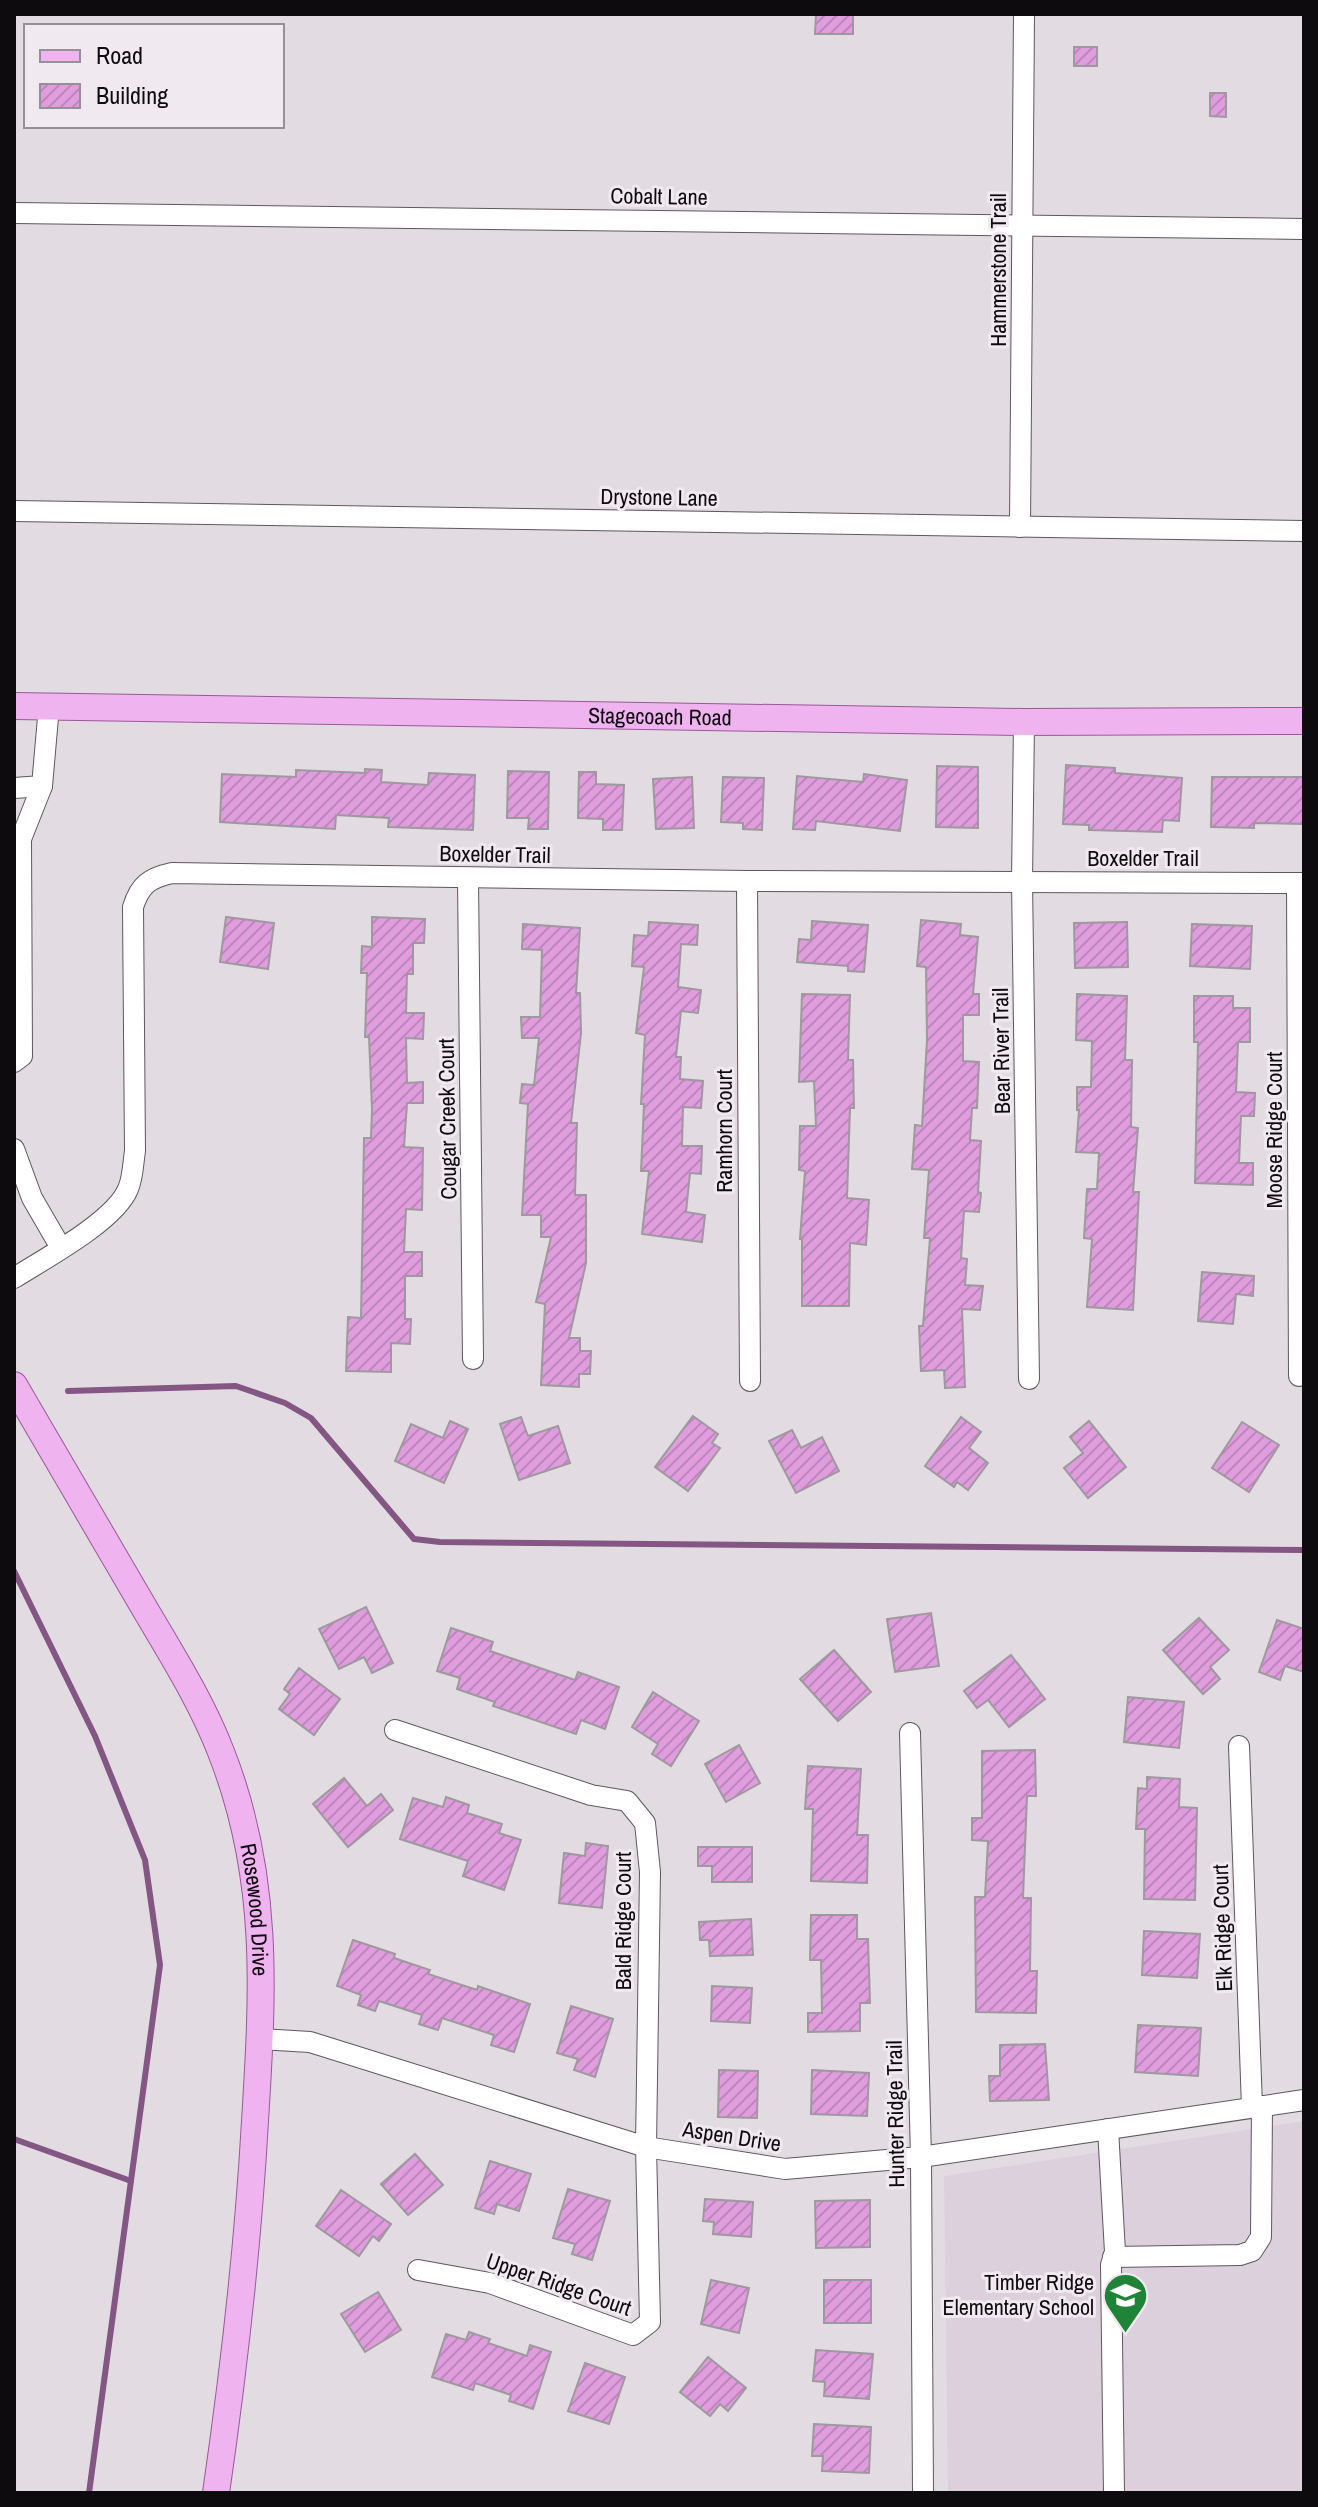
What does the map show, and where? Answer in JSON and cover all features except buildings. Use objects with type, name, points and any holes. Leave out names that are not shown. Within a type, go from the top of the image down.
[{"type":"main road","name":"Stagecoach Road","points":[[14,706],[1024,722],[1304,721]]},
{"type":"main road","name":"Rosewood Drive","points":[[14,1385],[193,1693],[221,1752],[242,1816],[257,1891],[262,1968],[251,2196],[237,2345],[216,2493]]},
{"type":"street","name":"Hammerstone Trail","points":[[1020,527],[1024,14]]},
{"type":"street","name":"Cobalt Lane","points":[[14,213],[1304,229]]},
{"type":"street","name":"Drystone Lane","points":[[14,511],[1304,531]]},
{"type":"street","points":[[14,1062],[22,1056],[21,839],[42,786],[49,706]]},
{"type":"street","name":"Bear River Trail","points":[[1024,722],[1022,881],[1029,1379]]},
{"type":"street","points":[[14,788],[42,786]]},
{"type":"street","name":"Boxelder Trail","points":[[14,1278],[113,1211],[128,1190],[135,1151],[133,907],[138,890],[152,877],[172,873],[747,881],[1300,883]]},
{"type":"street","name":"Cougar Creek Court","points":[[468,878],[473,1359]]},
{"type":"street","name":"Ramhorn Court","points":[[747,881],[750,1381]]},
{"type":"street","name":"Moose Ridge Court","points":[[1299,1376],[1300,883]]},
{"type":"street","points":[[14,1149],[32,1198],[61,1248]]},
{"type":"street","name":"Bald Ridge Court","points":[[395,1730],[591,1795],[627,1801],[645,1823],[650,1872],[646,2147]]},
{"type":"street","name":"Hunter Ridge Trail","points":[[910,1733],[921,2157],[923,2493]]},
{"type":"street","name":"Elk Ridge Court","points":[[1113,2257],[1240,2255],[1252,2251],[1261,2237],[1239,1746]]},
{"type":"street","name":"Aspen Drive","points":[[260,2039],[310,2042],[646,2147],[785,2169],[921,2157],[1304,2100]]},
{"type":"street","points":[[1108,2129],[1113,2257],[1114,2493]]},
{"type":"street","name":"Upper Ridge Court","points":[[418,2270],[490,2283],[633,2335],[650,2322],[646,2147]]},
{"type":"shaded area","name":"Timber Ridge Elementary School","points":[[1304,2121],[1304,2493],[948,2493],[944,2176]]},
{"type":"waterway","points":[[68,1391],[236,1386],[285,1403],[311,1418],[414,1539],[440,1542],[1304,1550]]},
{"type":"waterway","points":[[14,1571],[95,1736],[145,1860],[160,1965],[89,2493]]},
{"type":"waterway","points":[[14,2139],[131,2181]]},
{"type":"place","name":"Timber Ridge Elementary School","points":[[1125,2334]]}]
